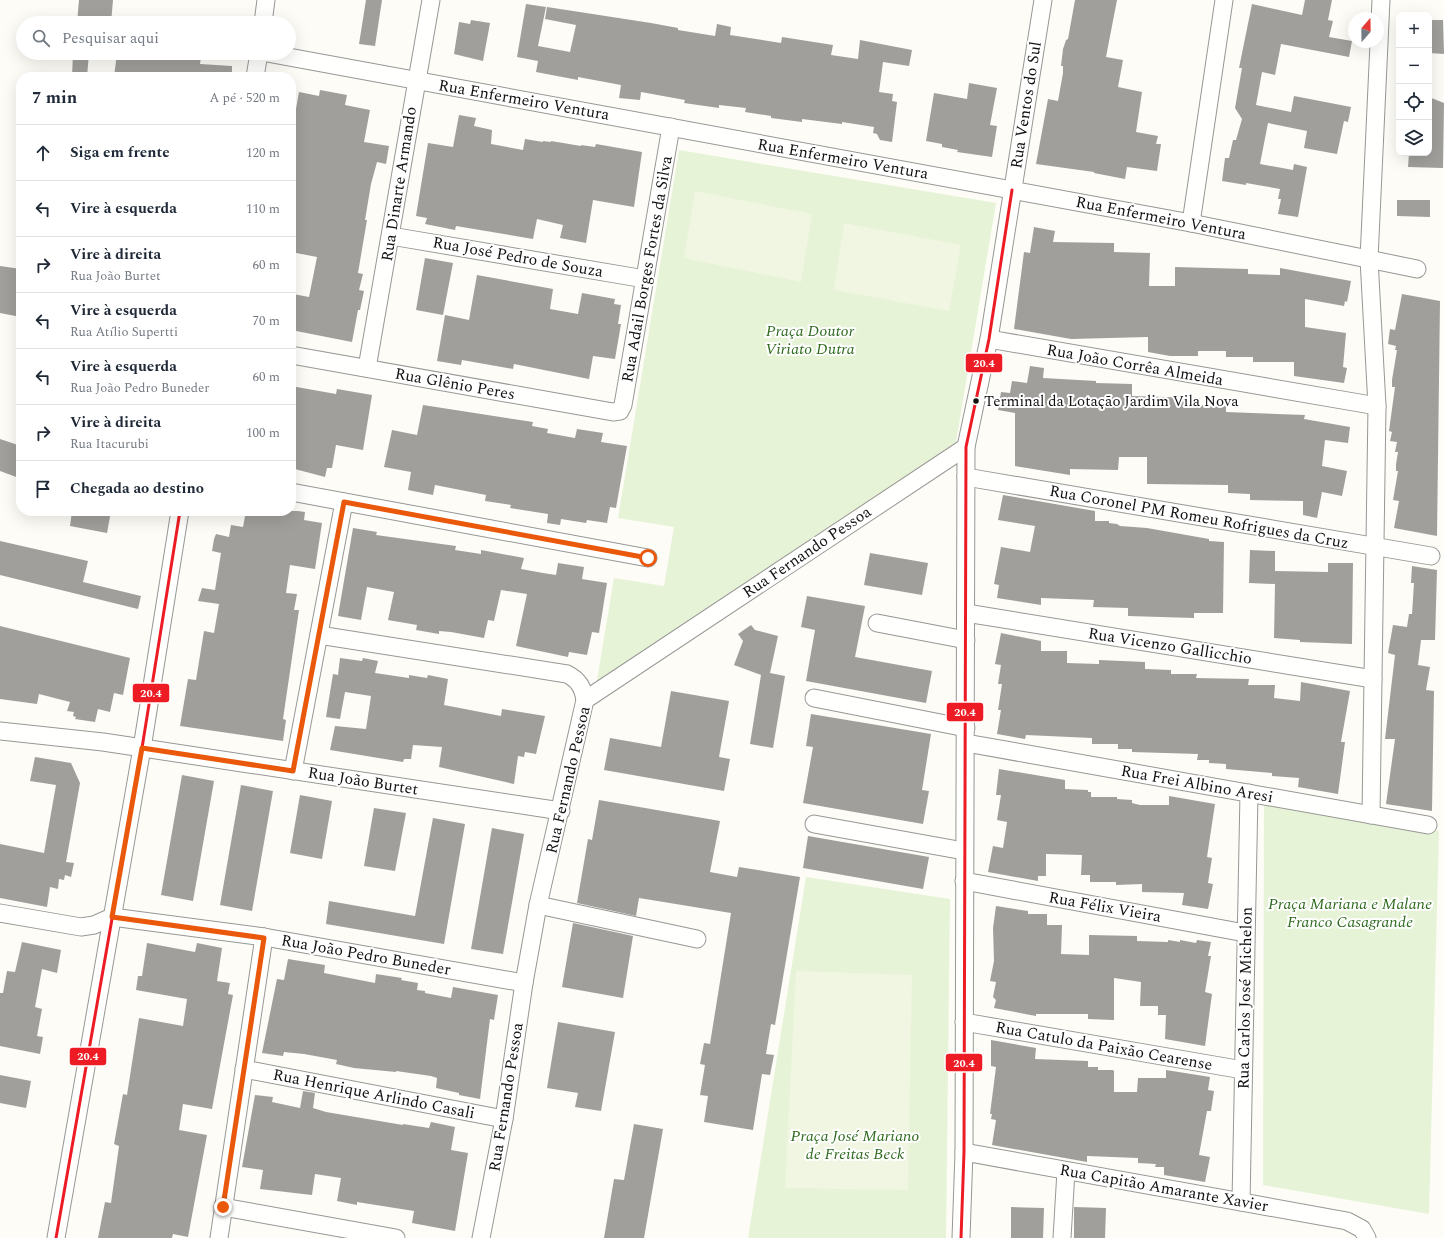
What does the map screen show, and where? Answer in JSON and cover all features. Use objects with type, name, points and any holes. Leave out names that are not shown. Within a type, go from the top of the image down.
[{"type":"street","points":[[264,16],[266,0]]},
{"type":"street","name":"Rua Dinarte Armando","points":[[367,368],[431,0]]},
{"type":"street","name":"Rua Ventos do Sul","points":[[961,1238],[964,1152],[966,447],[989,339],[1042,0]]},
{"type":"street","points":[[1191,222],[1224,0]]},
{"type":"street","points":[[1371,815],[1377,406],[1369,259],[1381,0]]},
{"type":"street","name":"Rua Enfermeiro Ventura","points":[[296,58],[1191,222],[1417,269]]},
{"type":"street","points":[[256,72],[259,60]]},
{"type":"street","name":"Rua Adail Borges Fortes da Silva","points":[[620,411],[623,405],[671,127]]},
{"type":"street","name":"Rua José Pedro de Souza","points":[[391,236],[645,279]]},
{"type":"street","name":"Rua João Corrêa Almeida","points":[[989,339],[1377,406]]},
{"type":"street","name":"Rua Glênio Peres","points":[[296,355],[613,412],[620,411]]},
{"type":"street","name":"Rua Fernando Pessoa","points":[[481,1238],[504,1119],[524,983],[538,905],[561,811],[585,700],[966,447]]},
{"type":"street","name":"Rua Coronel PM Romeu Rofrigues da Cruz","points":[[966,477],[1431,556]]},
{"type":"street","points":[[296,493],[648,558]]},
{"type":"street","points":[[293,771],[344,502]]},
{"type":"street","points":[[56,1238],[142,748],[179,516]]},
{"type":"street","name":"Rua Vicenzo Gallicchio","points":[[966,612],[1373,679]]},
{"type":"street","points":[[877,623],[966,640]]},
{"type":"street","points":[[319,634],[567,674],[578,682],[583,689],[585,700]]},
{"type":"street","name":"Rua Frei Albino Aresi","points":[[814,698],[966,736],[1248,793],[1428,825]]},
{"type":"street","name":"Rua João Burtet","points":[[0,731],[103,742],[561,811]]},
{"type":"street","name":"Rua Carlos José Michelon","points":[[1241,1202],[1248,793]]},
{"type":"street","points":[[814,824],[964,851]]},
{"type":"street","name":"Rua Félix Vieira","points":[[964,881],[1245,933]]},
{"type":"street","points":[[538,905],[697,939]]},
{"type":"street","points":[[0,913],[81,927],[94,925],[112,917]]},
{"type":"street","name":"Rua João Pedro Buneder","points":[[112,917],[264,938],[524,983]]},
{"type":"street","points":[[218,1238],[264,938]]},
{"type":"street","name":"Rua Catulo da Paixão Cearense","points":[[964,1022],[1243,1070]]},
{"type":"street","name":"Rua Henrique Arlindo Casali","points":[[244,1068],[504,1119]]},
{"type":"street","name":"Rua Capitão Amarante Xavier","points":[[964,1152],[1347,1221],[1365,1234]]},
{"type":"street","points":[[1062,1238],[1066,1171]]},
{"type":"street","points":[[223,1207],[396,1238]]},
{"type":"green space","name":"Praça Doutor Viriato Dutra","points":[[679,150],[996,203],[956,442],[596,686],[614,578],[664,586],[674,527],[618,518]]},
{"type":"green space","points":[[695,191],[812,214],[801,282],[684,258]]},
{"type":"green space","points":[[844,223],[961,245],[949,311],[834,290]]},
{"type":"green space","name":"Praça Mariana e Malane Franco Casagrande","points":[[1264,805],[1439,831],[1429,1214],[1263,1185]]},
{"type":"green space","name":"Praça José Mariano de Freitas Beck","points":[[806,877],[950,899],[946,1238],[748,1238]]},
{"type":"green space","points":[[796,971],[912,975],[908,1190],[785,1188]]},
{"type":"building","points":[[79,0],[113,0],[112,16],[78,16]]},
{"type":"building","points":[[366,0],[382,0],[375,46],[359,44]]},
{"type":"building","points":[[1075,0],[1117,0],[1106,57],[1123,60],[1118,87],[1142,92],[1136,132],[1158,136],[1156,144],[1161,144],[1157,171],[1127,167],[1125,179],[1094,172],[1036,164],[1048,99],[1058,101],[1063,73],[1063,66],[1061,66],[1063,49],[1066,40],[1068,39]]},
{"type":"building","points":[[1305,0],[1332,0],[1328,20],[1333,21],[1329,37],[1348,40],[1348,48],[1351,48],[1349,57],[1281,44],[1275,75],[1262,72],[1256,105],[1291,112],[1294,96],[1351,107],[1348,122],[1344,121],[1337,154],[1304,148],[1307,131],[1268,123],[1260,164],[1293,170],[1294,164],[1307,167],[1298,217],[1278,214],[1281,199],[1278,199],[1280,189],[1246,183],[1246,185],[1222,181],[1225,158],[1229,158],[1233,140],[1236,140],[1242,119],[1235,108],[1242,68],[1239,68],[1252,4],[1302,15]]},
{"type":"building","points":[[526,4],[546,7],[538,46],[570,52],[576,25],[545,19],[547,7],[651,23],[678,28],[678,30],[715,36],[717,24],[731,27],[730,35],[781,43],[782,37],[833,45],[831,55],[858,59],[860,40],[912,50],[909,66],[883,62],[879,92],[893,94],[892,101],[897,102],[892,142],[880,140],[877,134],[873,133],[874,127],[842,122],[842,124],[802,119],[802,122],[771,118],[771,116],[745,112],[746,108],[719,105],[719,108],[684,103],[685,100],[641,92],[640,100],[619,98],[621,85],[578,77],[578,80],[536,72],[538,61],[517,57]]},
{"type":"building","points":[[471,20],[490,23],[483,61],[454,54],[459,22],[470,24]]},
{"type":"building","points":[[1432,20],[1443,20],[1444,54],[1432,53]]},
{"type":"building","points":[[73,60],[88,60],[87,72],[72,72]]},
{"type":"building","points":[[116,60],[201,60],[200,64],[232,66],[232,72],[115,72]]},
{"type":"building","points":[[969,83],[997,88],[990,125],[997,126],[992,157],[957,152],[958,150],[942,147],[942,144],[926,141],[934,93],[967,99]]},
{"type":"building","points":[[320,90],[347,95],[345,105],[370,110],[364,142],[389,146],[386,164],[377,162],[371,184],[365,220],[367,220],[358,273],[363,274],[359,290],[364,291],[360,310],[358,310],[352,342],[296,331],[296,295],[309,297],[317,257],[296,253],[296,109],[299,92],[319,96]]},
{"type":"building","points":[[1432,98],[1444,103],[1443,168],[1408,167],[1409,156],[1432,156]]},
{"type":"building","points":[[459,115],[476,118],[474,126],[492,130],[491,144],[523,150],[525,139],[595,147],[596,144],[642,152],[634,207],[593,200],[586,243],[560,238],[563,225],[537,219],[533,239],[456,226],[455,230],[425,224],[427,218],[416,216],[428,143],[453,147]]},
{"type":"building","points":[[1397,200],[1430,200],[1430,217],[1397,216]]},
{"type":"building","points":[[1034,227],[1055,231],[1053,242],[1114,243],[1114,252],[1150,253],[1149,286],[1175,286],[1175,267],[1248,269],[1248,274],[1280,275],[1280,268],[1351,281],[1347,302],[1345,301],[1344,306],[1305,299],[1305,327],[1346,333],[1343,367],[1347,368],[1344,383],[1294,376],[1294,362],[1253,362],[1253,357],[1226,357],[1226,351],[1198,351],[1198,356],[1170,356],[1148,352],[1148,337],[1071,339],[1014,329],[1024,252],[1030,253]]},
{"type":"building","points":[[425,258],[453,263],[443,315],[416,310]]},
{"type":"building","points":[[0,266],[16,268],[16,316],[0,313]]},
{"type":"building","points":[[477,275],[553,289],[550,309],[578,314],[582,293],[615,299],[614,304],[621,305],[618,324],[621,324],[615,359],[593,356],[589,379],[514,364],[513,369],[462,360],[461,365],[437,361],[445,315],[469,320]]},
{"type":"building","points":[[1402,294],[1440,301],[1437,536],[1394,528],[1399,501],[1393,500],[1398,471],[1396,471],[1396,464],[1398,452],[1395,452],[1397,442],[1390,441],[1392,432],[1389,431],[1395,387],[1392,387],[1392,380],[1397,350],[1395,350],[1396,346],[1388,344],[1390,329],[1395,330]]},
{"type":"building","points":[[1030,366],[1044,368],[1043,378],[1096,381],[1096,383],[1132,384],[1132,396],[1200,398],[1200,405],[1226,406],[1226,412],[1305,415],[1304,419],[1350,427],[1348,443],[1325,440],[1322,466],[1347,471],[1342,496],[1322,492],[1317,518],[1303,515],[1303,501],[1250,500],[1250,494],[1228,493],[1228,485],[1147,484],[1147,457],[1119,457],[1118,470],[1070,469],[1070,475],[1015,466],[1015,413],[998,410],[1001,392],[1010,393],[1012,381],[1027,383]]},
{"type":"building","points":[[296,387],[336,394],[337,389],[372,395],[363,450],[336,445],[332,468],[327,468],[325,477],[296,469]]},
{"type":"building","points":[[423,405],[533,422],[532,426],[548,429],[547,433],[575,438],[577,429],[603,433],[601,442],[627,446],[616,508],[610,507],[607,523],[587,520],[586,523],[561,519],[560,525],[547,523],[548,514],[510,508],[511,505],[485,501],[486,495],[435,485],[433,495],[408,490],[411,472],[384,467],[392,430],[417,435]]},
{"type":"building","points":[[0,439],[16,444],[16,477],[0,471]]},
{"type":"building","points":[[1003,495],[1095,511],[1095,521],[1109,521],[1109,523],[1120,526],[1147,528],[1209,539],[1209,541],[1224,542],[1223,613],[1194,613],[1194,618],[1128,616],[1128,608],[1093,607],[1094,600],[1041,598],[1041,605],[997,598],[999,585],[994,584],[1001,547],[1030,552],[1035,526],[998,520]]},
{"type":"building","points":[[296,511],[305,512],[304,520],[322,523],[315,569],[290,565],[286,593],[297,594],[294,610],[299,610],[283,719],[286,720],[283,741],[180,726],[188,679],[196,680],[204,631],[214,633],[219,604],[198,601],[202,588],[215,590],[221,553],[212,551],[214,539],[216,534],[229,537],[231,525],[243,527],[245,516],[296,516]]},
{"type":"building","points":[[71,516],[110,516],[107,533],[70,526]]},
{"type":"building","points":[[353,528],[377,532],[376,535],[456,546],[455,550],[481,554],[481,550],[524,558],[521,569],[543,573],[556,575],[558,563],[584,567],[582,579],[607,583],[599,633],[592,632],[587,655],[569,652],[568,657],[516,646],[527,594],[501,590],[494,621],[488,620],[484,638],[451,632],[439,631],[439,634],[416,630],[417,625],[388,620],[394,592],[367,587],[361,620],[338,616]]},
{"type":"building","points":[[0,541],[88,561],[83,582],[141,596],[138,609],[0,575]]},
{"type":"building","points":[[1250,550],[1275,551],[1275,571],[1328,572],[1328,563],[1353,563],[1352,644],[1300,642],[1300,640],[1274,638],[1275,584],[1249,583]]},
{"type":"building","points":[[870,553],[928,563],[922,595],[864,585]]},
{"type":"building","points":[[1412,566],[1437,570],[1435,640],[1421,640],[1418,665],[1430,667],[1426,690],[1434,691],[1432,811],[1386,804],[1395,739],[1385,739],[1395,655],[1388,653],[1393,625],[1407,627],[1409,614],[1412,614],[1414,583],[1411,583]]},
{"type":"building","points":[[807,596],[865,606],[855,657],[932,671],[926,703],[806,681],[815,630],[801,627]]},
{"type":"building","points":[[751,625],[755,630],[778,636],[770,673],[785,676],[773,748],[750,744],[761,675],[734,665],[743,641],[738,634]]},
{"type":"building","points":[[0,626],[130,658],[123,695],[114,693],[110,712],[98,709],[95,722],[75,719],[76,717],[73,716],[74,712],[67,711],[70,702],[39,694],[37,704],[0,699]]},
{"type":"building","points":[[1001,633],[1041,641],[1041,651],[1067,651],[1067,663],[1099,664],[1099,660],[1145,662],[1145,669],[1171,670],[1171,674],[1197,674],[1196,678],[1249,679],[1248,685],[1275,685],[1274,698],[1300,701],[1301,682],[1350,691],[1341,742],[1345,742],[1338,794],[1298,787],[1299,778],[1272,776],[1272,773],[1226,769],[1226,764],[1209,763],[1209,760],[1197,760],[1198,754],[1132,752],[1132,749],[1118,749],[1118,744],[1092,744],[1092,738],[1026,735],[1025,739],[997,734],[1001,710],[998,710],[1002,684],[998,684],[1001,665],[995,664]]},
{"type":"building","points":[[340,658],[362,661],[363,658],[378,661],[375,673],[409,678],[409,675],[427,678],[428,675],[448,679],[444,705],[501,716],[502,709],[545,716],[536,754],[525,752],[524,757],[518,756],[514,784],[439,767],[442,747],[413,745],[411,759],[404,759],[403,762],[330,750],[335,726],[366,729],[371,696],[345,692],[340,719],[326,717],[333,674],[338,675]]},
{"type":"building","points":[[671,691],[729,701],[719,757],[730,759],[724,791],[604,770],[610,738],[661,747]]},
{"type":"building","points":[[811,714],[931,734],[922,790],[929,791],[923,824],[803,803],[813,747],[806,746]]},
{"type":"building","points":[[35,757],[71,763],[80,783],[66,862],[74,863],[71,877],[65,875],[64,880],[59,879],[58,889],[50,887],[47,907],[0,898],[0,844],[44,853],[56,785],[30,781]]},
{"type":"building","points":[[999,769],[1065,780],[1065,789],[1088,790],[1088,792],[1091,792],[1091,797],[1117,797],[1117,799],[1132,800],[1132,803],[1140,805],[1169,805],[1169,796],[1215,804],[1207,857],[1212,858],[1208,883],[1213,884],[1208,909],[1182,905],[1184,893],[1142,892],[1142,884],[1116,885],[1116,882],[1090,882],[1090,875],[1081,875],[1082,855],[1046,854],[1046,876],[1038,876],[1038,881],[988,872],[993,846],[1003,848],[1007,822],[997,820],[1001,795],[996,795]]},
{"type":"building","points":[[182,775],[214,781],[193,901],[161,895]]},
{"type":"building","points":[[241,785],[273,791],[252,911],[220,905]]},
{"type":"building","points":[[300,795],[332,801],[322,859],[290,853]]},
{"type":"building","points":[[599,800],[720,821],[710,872],[737,877],[739,867],[800,877],[775,1025],[771,1024],[766,1054],[774,1055],[770,1075],[762,1074],[753,1130],[704,1122],[708,1096],[700,1095],[705,1065],[700,1064],[704,1043],[710,1044],[731,913],[639,898],[636,916],[577,903],[588,839],[592,840]]},
{"type":"building","points":[[374,808],[406,813],[395,871],[364,866]]},
{"type":"building","points":[[433,818],[465,824],[444,944],[326,924],[329,901],[415,916]]},
{"type":"building","points":[[492,828],[524,834],[503,954],[471,949]]},
{"type":"building","points":[[808,836],[929,857],[923,889],[803,868]]},
{"type":"building","points":[[996,906],[1028,911],[1028,914],[1047,914],[1047,925],[1062,925],[1061,954],[1089,955],[1089,935],[1137,936],[1137,941],[1168,942],[1168,940],[1180,942],[1180,940],[1196,943],[1197,940],[1211,942],[1208,956],[1211,956],[1205,992],[1212,994],[1205,1046],[1165,1039],[1166,1015],[1158,1015],[1158,1006],[1140,1006],[1141,982],[1114,978],[1114,1020],[1088,1019],[1088,1014],[1036,1014],[1036,1016],[994,1008],[996,1000],[993,997],[996,982],[990,981],[994,961],[993,928]]},
{"type":"building","points":[[573,923],[633,936],[623,998],[562,987]]},
{"type":"building","points":[[22,942],[61,950],[57,973],[42,969],[35,1007],[42,1009],[37,1036],[43,1037],[40,1054],[0,1046],[0,993],[3,993],[7,971],[15,972]]},
{"type":"building","points":[[147,943],[195,952],[197,943],[222,948],[217,981],[230,983],[228,994],[233,995],[212,1109],[183,1104],[179,1130],[207,1135],[188,1237],[173,1234],[172,1238],[98,1238],[105,1202],[111,1203],[119,1146],[114,1144],[123,1094],[127,1095],[139,1018],[183,1026],[187,999],[136,990],[138,976],[142,976]]},
{"type":"building","points":[[288,959],[325,965],[324,973],[375,983],[376,974],[402,978],[401,980],[418,983],[417,990],[451,998],[453,987],[498,995],[494,1020],[490,1019],[480,1099],[459,1095],[459,1093],[436,1088],[437,1078],[431,1076],[396,1071],[354,1068],[336,1064],[337,1060],[304,1054],[284,1052],[283,1056],[262,1053],[277,979],[284,980]]},
{"type":"building","points":[[558,1022],[615,1032],[601,1111],[575,1107],[578,1093],[547,1088]]},
{"type":"building","points":[[991,1040],[1036,1048],[1035,1059],[1088,1061],[1088,1067],[1098,1067],[1098,1070],[1113,1070],[1114,1092],[1137,1092],[1138,1078],[1166,1078],[1166,1070],[1210,1077],[1208,1090],[1214,1091],[1211,1111],[1207,1111],[1199,1155],[1210,1157],[1205,1182],[1164,1175],[1164,1167],[1155,1167],[1156,1164],[1138,1163],[1138,1158],[1087,1156],[1087,1162],[992,1145],[996,1120],[991,1119],[992,1114],[990,1114],[996,1067],[991,1066]]},
{"type":"building","points":[[0,1075],[31,1081],[26,1108],[0,1103]]},
{"type":"building","points":[[303,1091],[315,1093],[313,1108],[326,1112],[403,1125],[429,1128],[431,1122],[455,1127],[451,1150],[468,1153],[455,1231],[412,1223],[414,1211],[357,1202],[357,1205],[337,1201],[341,1178],[315,1174],[312,1195],[260,1189],[263,1170],[242,1167],[255,1095],[273,1097],[272,1102],[300,1108]]},
{"type":"building","points":[[634,1124],[663,1129],[644,1238],[604,1238],[614,1179],[624,1180]]},
{"type":"building","points":[[1011,1207],[1044,1208],[1043,1238],[1011,1238]]},
{"type":"building","points":[[1074,1207],[1106,1208],[1105,1238],[1074,1238]]},
{"type":"transit line","name":"20.4","points":[[961,1238],[964,1152],[966,447],[989,339],[1012,190]]},
{"type":"transit line","name":"20.4","points":[[56,1238],[142,748],[179,516]]},
{"type":"place","name":"Terminal da Lotação Jardim Vila Nova","points":[[976,401]]},
{"type":"route","points":[[223,1207],[264,938],[112,917],[142,748],[293,771],[344,502],[648,558]]}]
